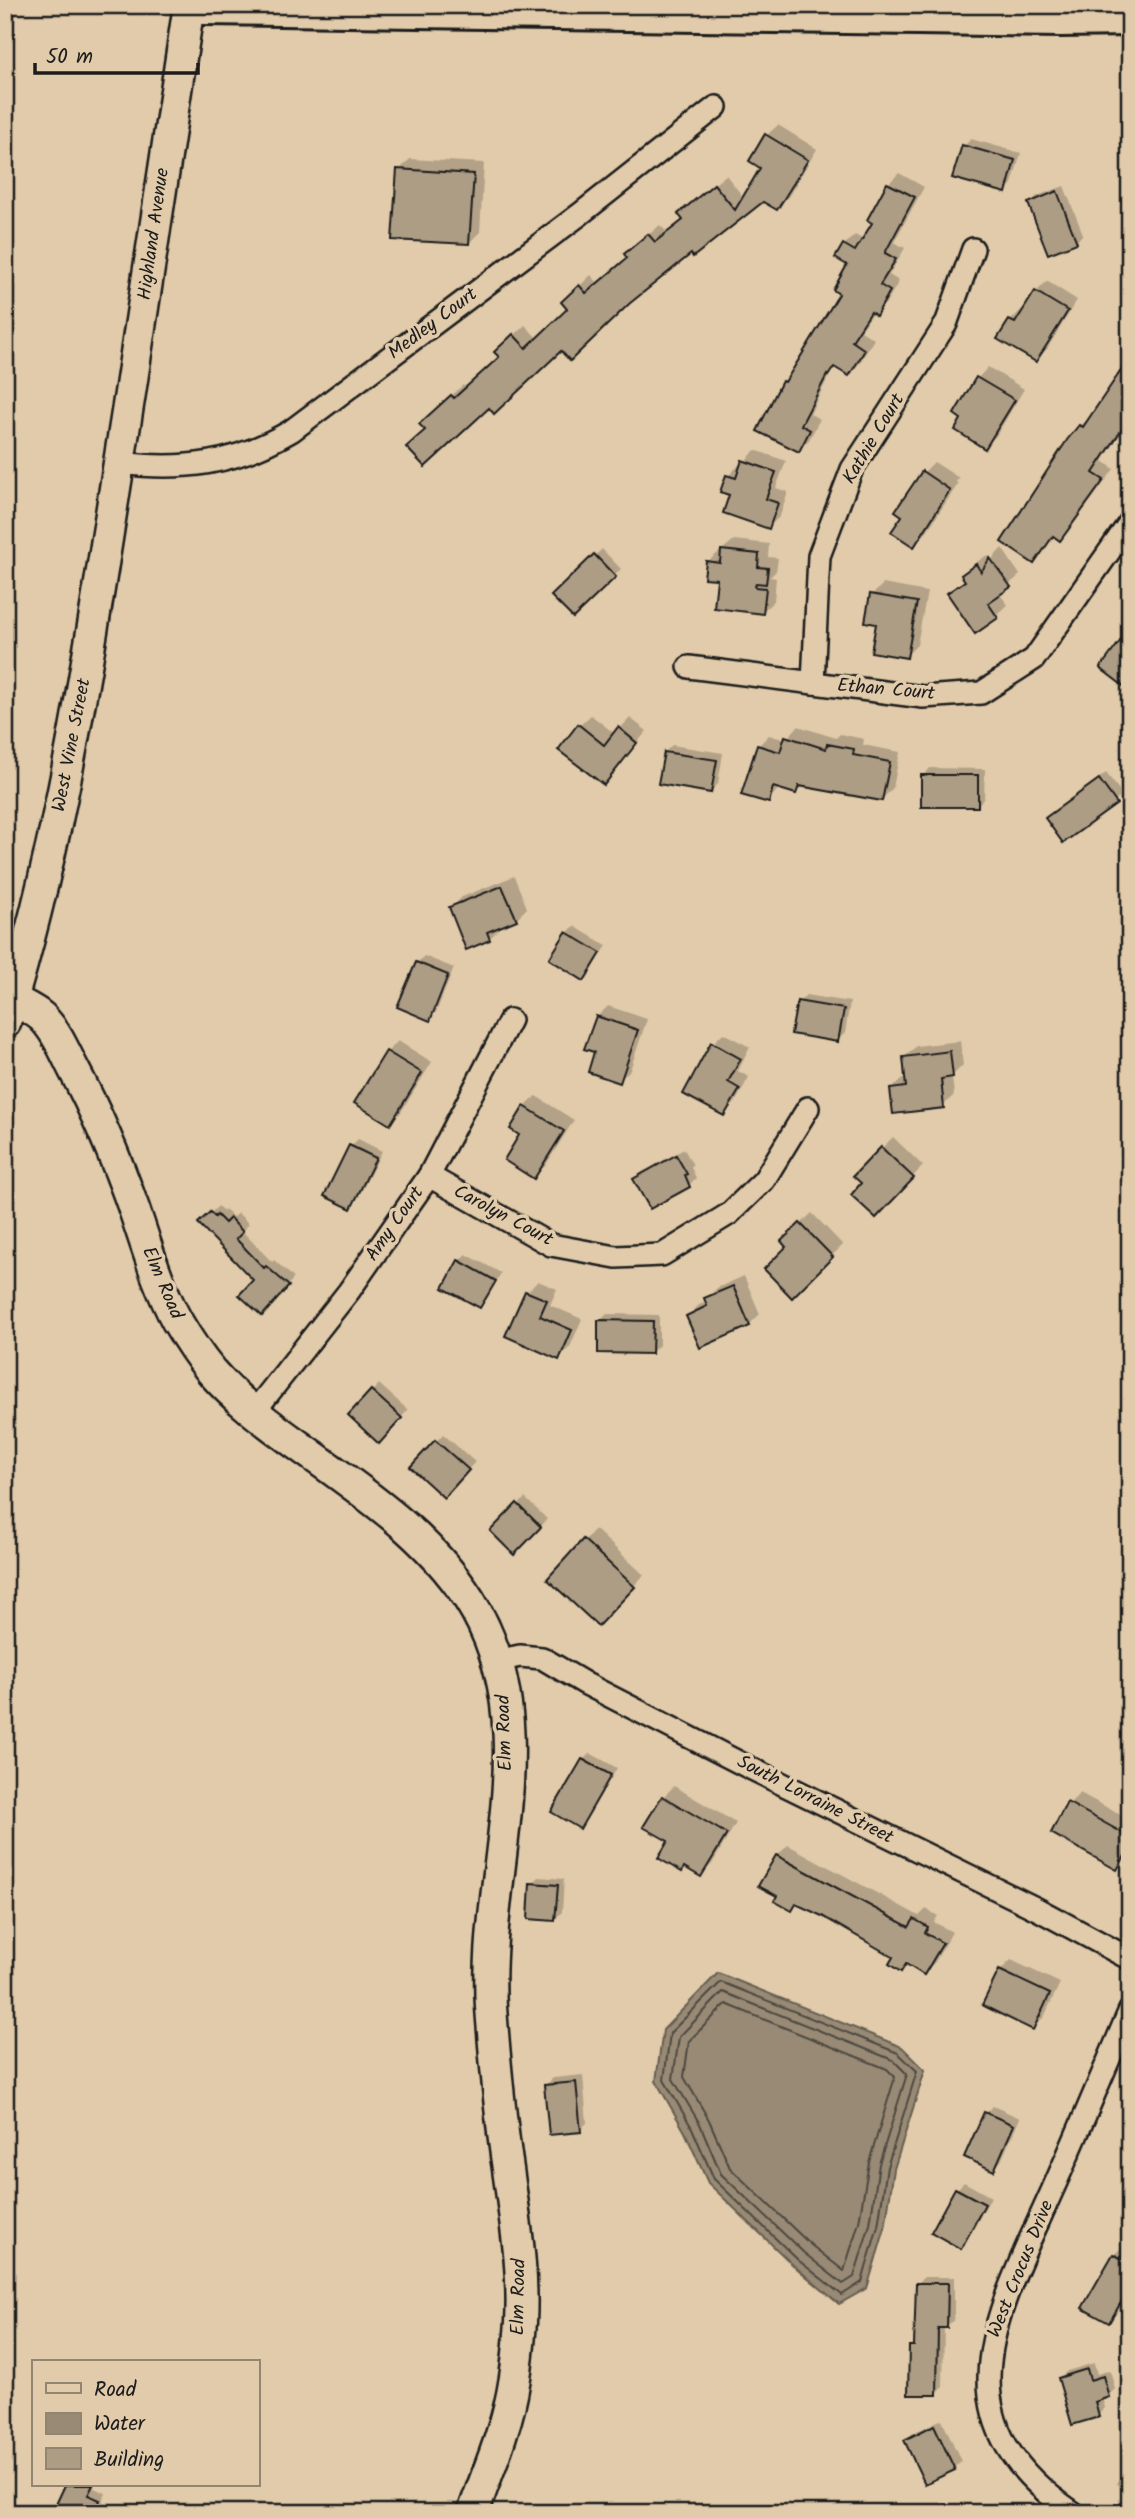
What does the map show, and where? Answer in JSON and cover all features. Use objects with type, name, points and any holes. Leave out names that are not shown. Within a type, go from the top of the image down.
[{"type":"highway","points":[[204,5],[1130,16]]},
{"type":"street","name":"Highland Avenue","points":[[120,463],[188,5]]},
{"type":"street","name":"Medley Court","points":[[120,463],[149,467],[220,462],[267,445],[315,414],[568,224],[716,107]]},
{"type":"street","name":"Kathie Court","points":[[813,683],[819,556],[852,469],[946,324],[973,249]]},
{"type":"street","name":"West Vine Street","points":[[9,1011],[57,824],[78,719],[120,463]]},
{"type":"street","name":"Ethan Court","points":[[689,667],[923,697],[981,693],[1034,659],[1130,522]]},
{"type":"street","name":"Elm Road","points":[[9,1011],[42,1017],[54,1032],[89,1098],[170,1308],[189,1341],[212,1372],[254,1412],[366,1494],[426,1546],[453,1577],[476,1610],[493,1646],[504,1684],[509,1723],[509,1762],[491,1962],[491,2004],[508,2171],[520,2248],[522,2287],[521,2326],[511,2398],[503,2432],[473,2513]]},
{"type":"street","name":"Amy Court","points":[[254,1412],[349,1291],[429,1176],[510,1020]]},
{"type":"street","name":"Carolyn Court","points":[[429,1176],[551,1245],[616,1257],[662,1255],[729,1214],[764,1180],[807,1108]]},
{"type":"street","name":"South Lorraine Street","points":[[497,1661],[520,1656],[542,1658],[586,1684],[746,1766],[1051,1916],[1130,1959]]},
{"type":"street","name":"West Crocus Drive","points":[[1074,2513],[1042,2489],[1024,2470],[997,2426],[990,2401],[990,2347],[997,2320],[1031,2236],[1130,2010]]},
{"type":"water","points":[[718,1973],[902,2047],[925,2070],[894,2169],[885,2228],[867,2288],[839,2304],[793,2265],[708,2183],[685,2132],[656,2081],[663,2030]]},
{"type":"building","points":[[765,134],[808,160],[777,210],[763,202],[693,257],[691,254],[629,304],[570,361],[561,351],[494,414],[489,408],[425,467],[406,447],[425,430],[419,424],[451,395],[454,398],[499,357],[494,352],[513,334],[526,348],[567,309],[561,302],[579,285],[586,293],[627,258],[624,254],[648,234],[655,242],[683,220],[678,214],[714,184],[735,210],[760,168],[749,161]]},
{"type":"building","points":[[962,145],[1015,160],[1006,193],[952,178]]},
{"type":"building","points":[[397,169],[474,174],[469,244],[392,240]]},
{"type":"building","points":[[887,183],[915,197],[885,253],[896,259],[880,285],[890,291],[876,316],[871,312],[852,341],[865,350],[849,376],[834,367],[827,375],[801,425],[810,430],[799,452],[757,431],[782,381],[785,382],[839,294],[833,290],[847,265],[835,258],[843,244],[855,251],[872,223],[867,220]]},
{"type":"building","points":[[1057,191],[1077,243],[1048,254],[1028,203]]},
{"type":"building","points":[[1035,291],[1068,311],[1036,362],[997,339],[1009,320],[1015,323]]},
{"type":"building","points":[[1130,357],[1130,417],[1093,473],[1104,480],[1060,541],[1053,536],[1034,564],[1001,542],[1067,440],[1079,425],[1083,427]]},
{"type":"building","points":[[976,377],[1015,400],[985,449],[955,430],[961,419],[954,414]]},
{"type":"building","points":[[742,460],[776,472],[766,499],[778,503],[769,529],[723,513],[729,495],[720,492],[726,475],[736,478]]},
{"type":"building","points":[[922,471],[950,490],[914,547],[891,532],[902,516],[895,511]]},
{"type":"building","points":[[721,550],[759,554],[758,567],[768,568],[766,584],[756,583],[755,587],[766,588],[763,614],[714,608],[717,579],[704,578],[706,561],[720,563]]},
{"type":"building","points":[[594,554],[616,577],[573,618],[551,596]]},
{"type":"building","points":[[990,558],[1011,587],[988,603],[998,618],[975,634],[947,593],[965,581],[961,575],[976,564],[981,572]]},
{"type":"building","points":[[870,594],[917,602],[907,658],[871,652],[876,624],[865,622]]},
{"type":"building","points":[[1130,628],[1130,691],[1100,668]]},
{"type":"building","points":[[578,724],[604,745],[618,727],[637,743],[604,785],[558,750]]},
{"type":"building","points":[[785,736],[826,749],[827,744],[854,749],[853,755],[890,762],[882,801],[799,786],[796,794],[773,787],[769,803],[741,795],[757,745],[780,752]]},
{"type":"building","points":[[664,752],[717,760],[711,793],[658,784]]},
{"type":"building","points":[[921,775],[978,775],[978,807],[921,807]]},
{"type":"building","points":[[1099,779],[1117,804],[1063,843],[1045,818]]},
{"type":"building","points":[[502,886],[517,920],[487,932],[490,940],[466,950],[449,907]]},
{"type":"building","points":[[566,932],[601,953],[584,981],[549,959]]},
{"type":"building","points":[[416,962],[448,975],[430,1021],[397,1007]]},
{"type":"building","points":[[797,1001],[844,1009],[838,1042],[791,1034]]},
{"type":"building","points":[[596,1016],[638,1030],[620,1083],[588,1072],[594,1052],[584,1049]]},
{"type":"building","points":[[711,1042],[741,1059],[728,1082],[740,1089],[724,1116],[683,1094]]},
{"type":"building","points":[[386,1051],[422,1073],[390,1125],[354,1103]]},
{"type":"building","points":[[950,1051],[953,1077],[941,1079],[944,1108],[893,1114],[890,1089],[906,1087],[903,1057]]},
{"type":"building","points":[[524,1106],[564,1131],[534,1179],[504,1160],[519,1135],[510,1129]]},
{"type":"building","points":[[349,1145],[376,1158],[351,1209],[324,1196]]},
{"type":"building","points":[[881,1147],[914,1178],[876,1218],[851,1195],[861,1183],[853,1176]]},
{"type":"building","points":[[676,1155],[687,1174],[685,1175],[690,1187],[650,1209],[633,1179]]},
{"type":"building","points":[[210,1212],[225,1223],[230,1218],[243,1232],[236,1239],[264,1268],[266,1266],[289,1286],[262,1316],[239,1295],[253,1280],[198,1223]]},
{"type":"building","points":[[800,1223],[833,1257],[792,1298],[764,1269],[786,1247],[781,1241]]},
{"type":"building","points":[[458,1260],[496,1281],[480,1308],[443,1288]]},
{"type":"building","points":[[733,1286],[750,1326],[700,1348],[686,1316],[707,1306],[704,1298]]},
{"type":"building","points":[[525,1291],[547,1300],[540,1316],[572,1330],[559,1360],[505,1336]]},
{"type":"building","points":[[598,1320],[653,1321],[652,1354],[598,1353]]},
{"type":"building","points":[[371,1390],[402,1418],[379,1444],[348,1415]]},
{"type":"building","points":[[435,1440],[469,1470],[444,1498],[410,1467]]},
{"type":"building","points":[[517,1503],[541,1527],[514,1555],[490,1531]]},
{"type":"building","points":[[583,1539],[635,1587],[598,1626],[547,1579]]},
{"type":"building","points":[[582,1759],[611,1775],[580,1829],[551,1812]]},
{"type":"building","points":[[662,1796],[727,1834],[701,1877],[684,1867],[682,1872],[658,1858],[668,1841],[643,1827]]},
{"type":"building","points":[[1067,1802],[1130,1837],[1130,1847],[1117,1870],[1051,1833]]},
{"type":"building","points":[[776,1855],[909,1927],[914,1919],[928,1927],[925,1933],[943,1943],[924,1975],[906,1964],[901,1972],[889,1964],[893,1957],[822,1916],[796,1904],[792,1911],[774,1901],[777,1896],[758,1886]]},
{"type":"building","points":[[530,1883],[558,1885],[555,1921],[528,1919]]},
{"type":"building","points":[[999,1970],[1050,1994],[1033,2030],[982,2005]]},
{"type":"building","points":[[576,2082],[581,2132],[549,2135],[544,2085]]},
{"type":"building","points":[[984,2112],[1014,2125],[994,2171],[964,2157]]},
{"type":"building","points":[[955,2188],[985,2204],[961,2249],[931,2232]]},
{"type":"building","points":[[1113,2254],[1130,2263],[1130,2287],[1109,2323],[1082,2308]]},
{"type":"building","points":[[916,2283],[948,2283],[947,2328],[938,2328],[937,2395],[908,2395],[909,2346],[914,2346]]},
{"type":"building","points":[[1087,2369],[1090,2380],[1103,2376],[1109,2397],[1095,2402],[1099,2417],[1072,2425],[1058,2378]]},
{"type":"building","points":[[934,2425],[955,2470],[925,2484],[904,2440]]},
{"type":"building","points":[[65,2486],[92,2486],[88,2495],[100,2500],[95,2513],[52,2513]]}]
